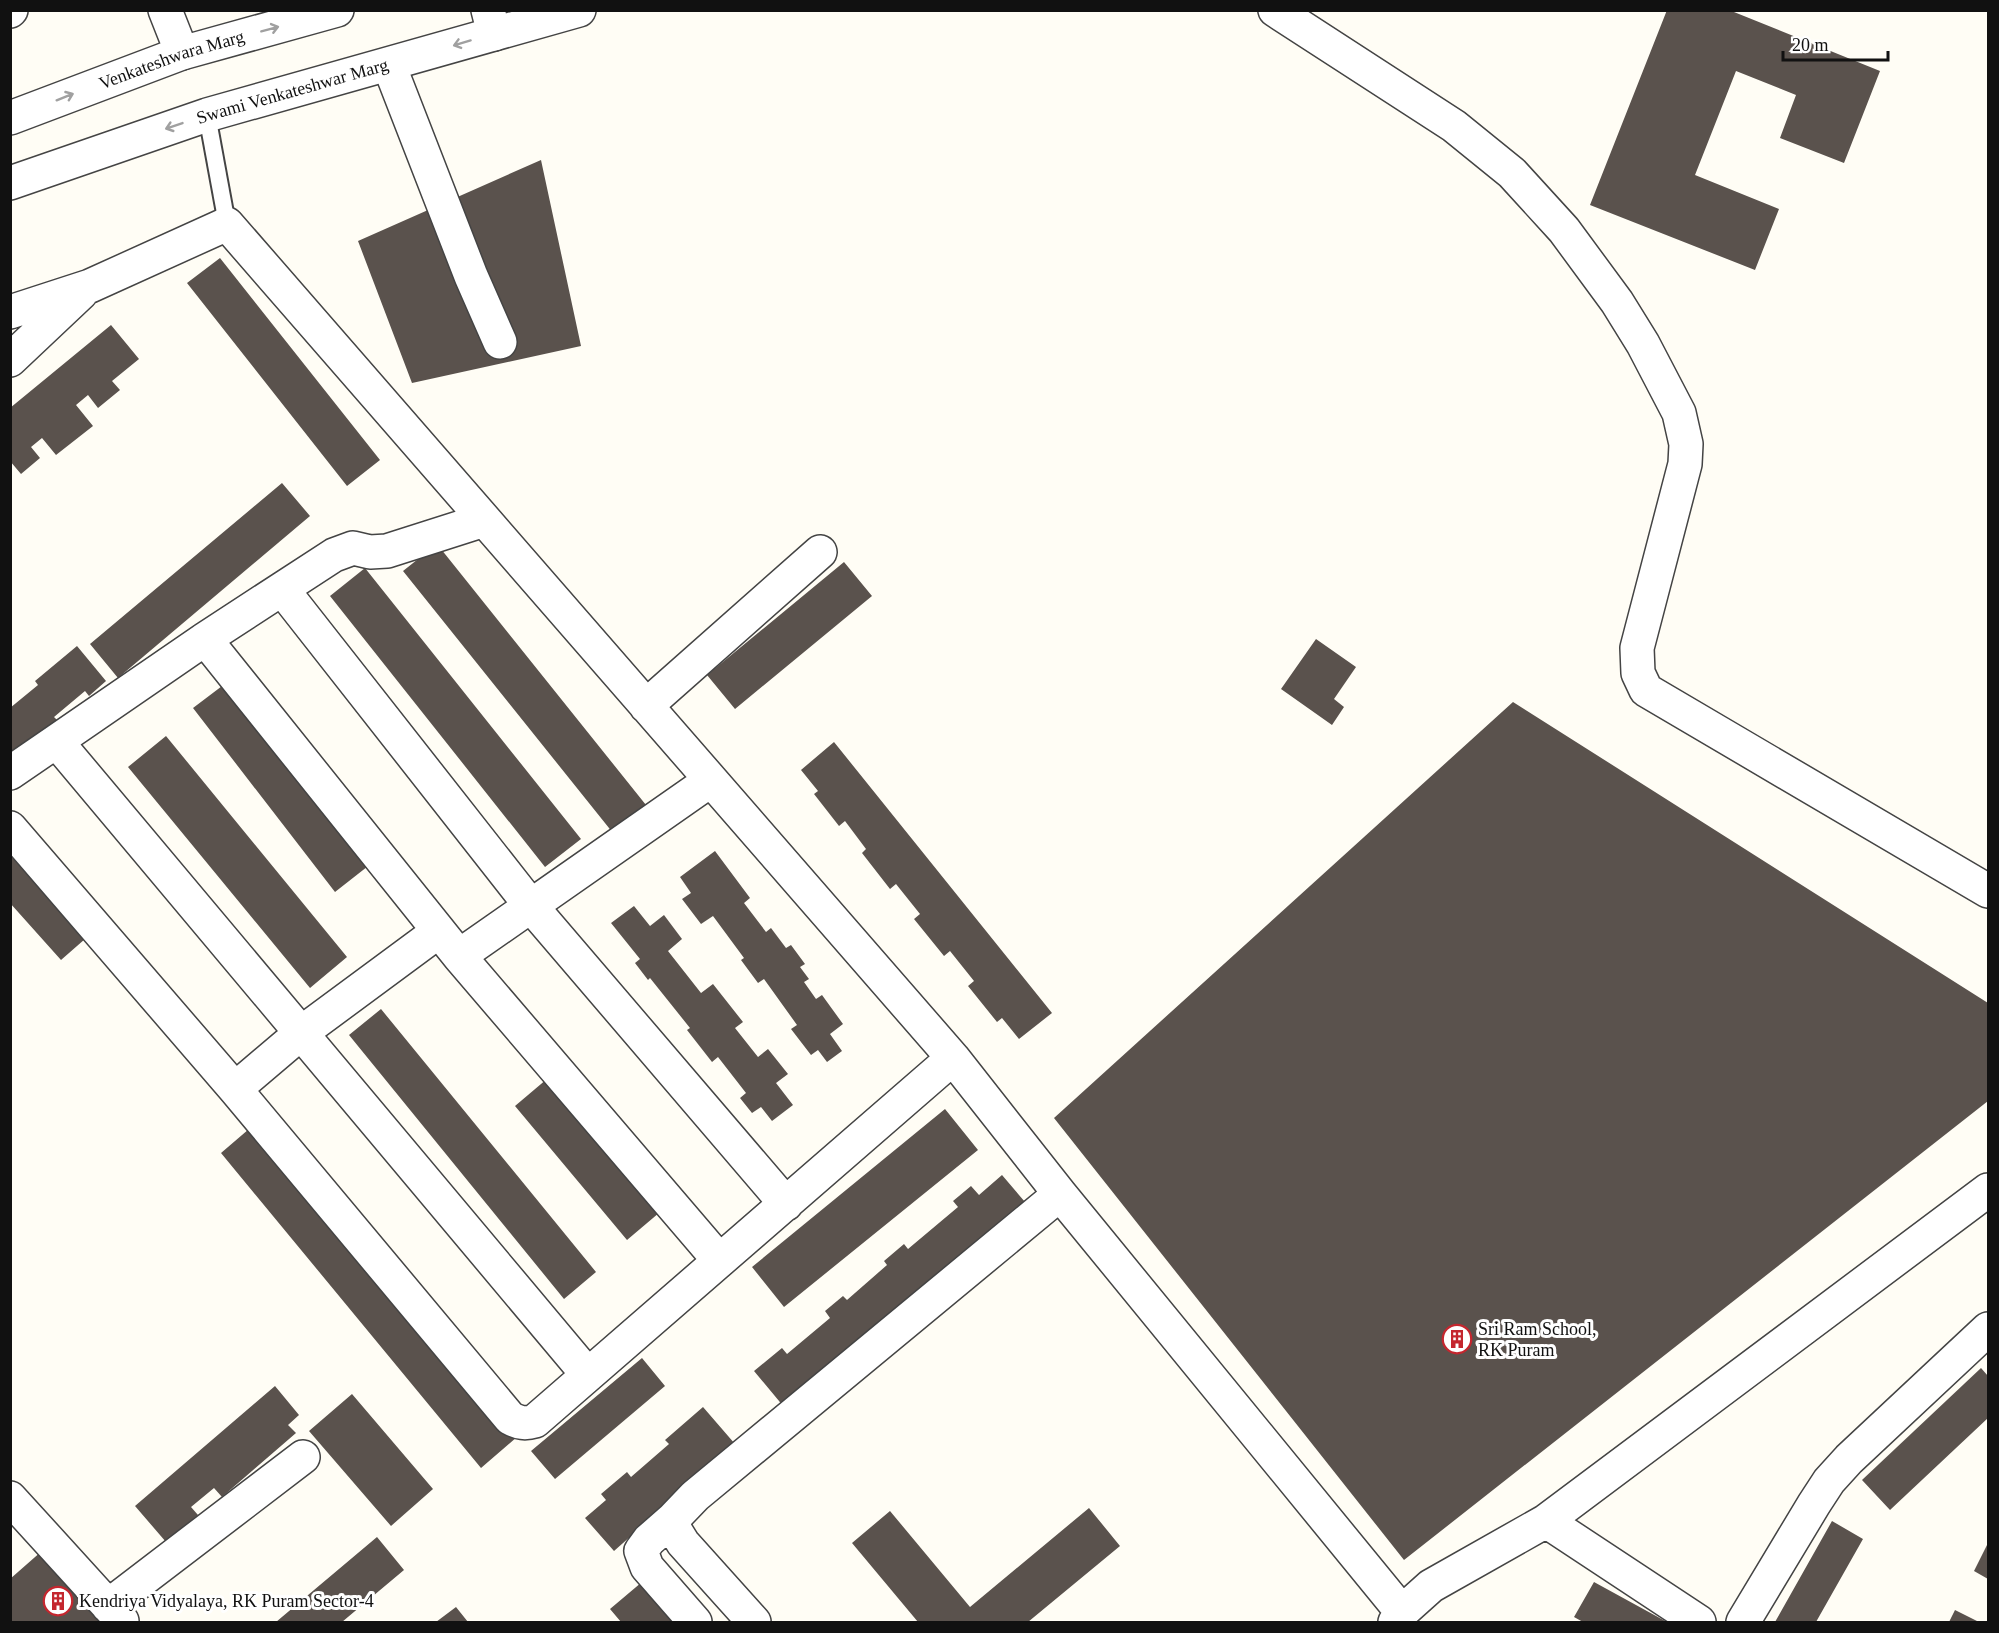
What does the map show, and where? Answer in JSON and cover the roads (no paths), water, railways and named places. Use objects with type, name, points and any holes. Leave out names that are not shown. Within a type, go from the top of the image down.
[{"type":"street","points":[[165,10],[182,53]]},
{"type":"street","name":"Venkateshwara Marg","points":[[10,118],[182,53],[337,10]]},
{"type":"street","name":"Swami Venkateshwar Marg","points":[[10,183],[207,115],[389,65],[490,22],[579,10]]},
{"type":"street","points":[[1275,10],[1454,126],[1512,173],[1564,230],[1617,302],[1667,387],[1684,430],[1685,464],[1638,648],[1638,673],[1646,690],[1989,891]]},
{"type":"street","points":[[389,65],[471,276],[500,342]]},
{"type":"street","points":[[10,312],[90,286],[227,224],[952,1058],[1398,1617],[1431,1586],[1546,1521],[1989,1190]]},
{"type":"street","points":[[10,360],[90,286]]},
{"type":"street","points":[[10,773],[205,639],[334,555],[353,548],[370,552],[387,551],[483,520]]},
{"type":"street","points":[[646,706],[820,552]]},
{"type":"street","points":[[282,589],[531,906],[786,1204]]},
{"type":"street","points":[[205,639],[459,956],[719,1260]]},
{"type":"street","points":[[57,741],[588,1375]]},
{"type":"street","points":[[459,956],[711,780]]},
{"type":"street","points":[[10,828],[235,1089],[510,1418],[526,1424],[535,1422],[952,1058]]},
{"type":"street","points":[[235,1089],[301,1033],[439,931]]},
{"type":"street","points":[[695,1623],[647,1567],[642,1551],[649,1540],[695,1496],[1060,1194]]},
{"type":"street","points":[[1743,1623],[1829,1481],[1849,1459],[1989,1329]]},
{"type":"street","points":[[10,1498],[116,1614],[303,1457]]},
{"type":"street","points":[[673,1519],[675,1530],[683,1543],[754,1623]]},
{"type":"street","points":[[1546,1521],[1699,1623]]},
{"type":"lane","points":[[207,115],[227,224]]},
{"type":"place","name":"Sri Ram School, RK Puram","points":[[1457,1339]]},
{"type":"place","name":"Kendriya Vidyalaya, RK Puram Sector-4","points":[[58,1601]]}]
